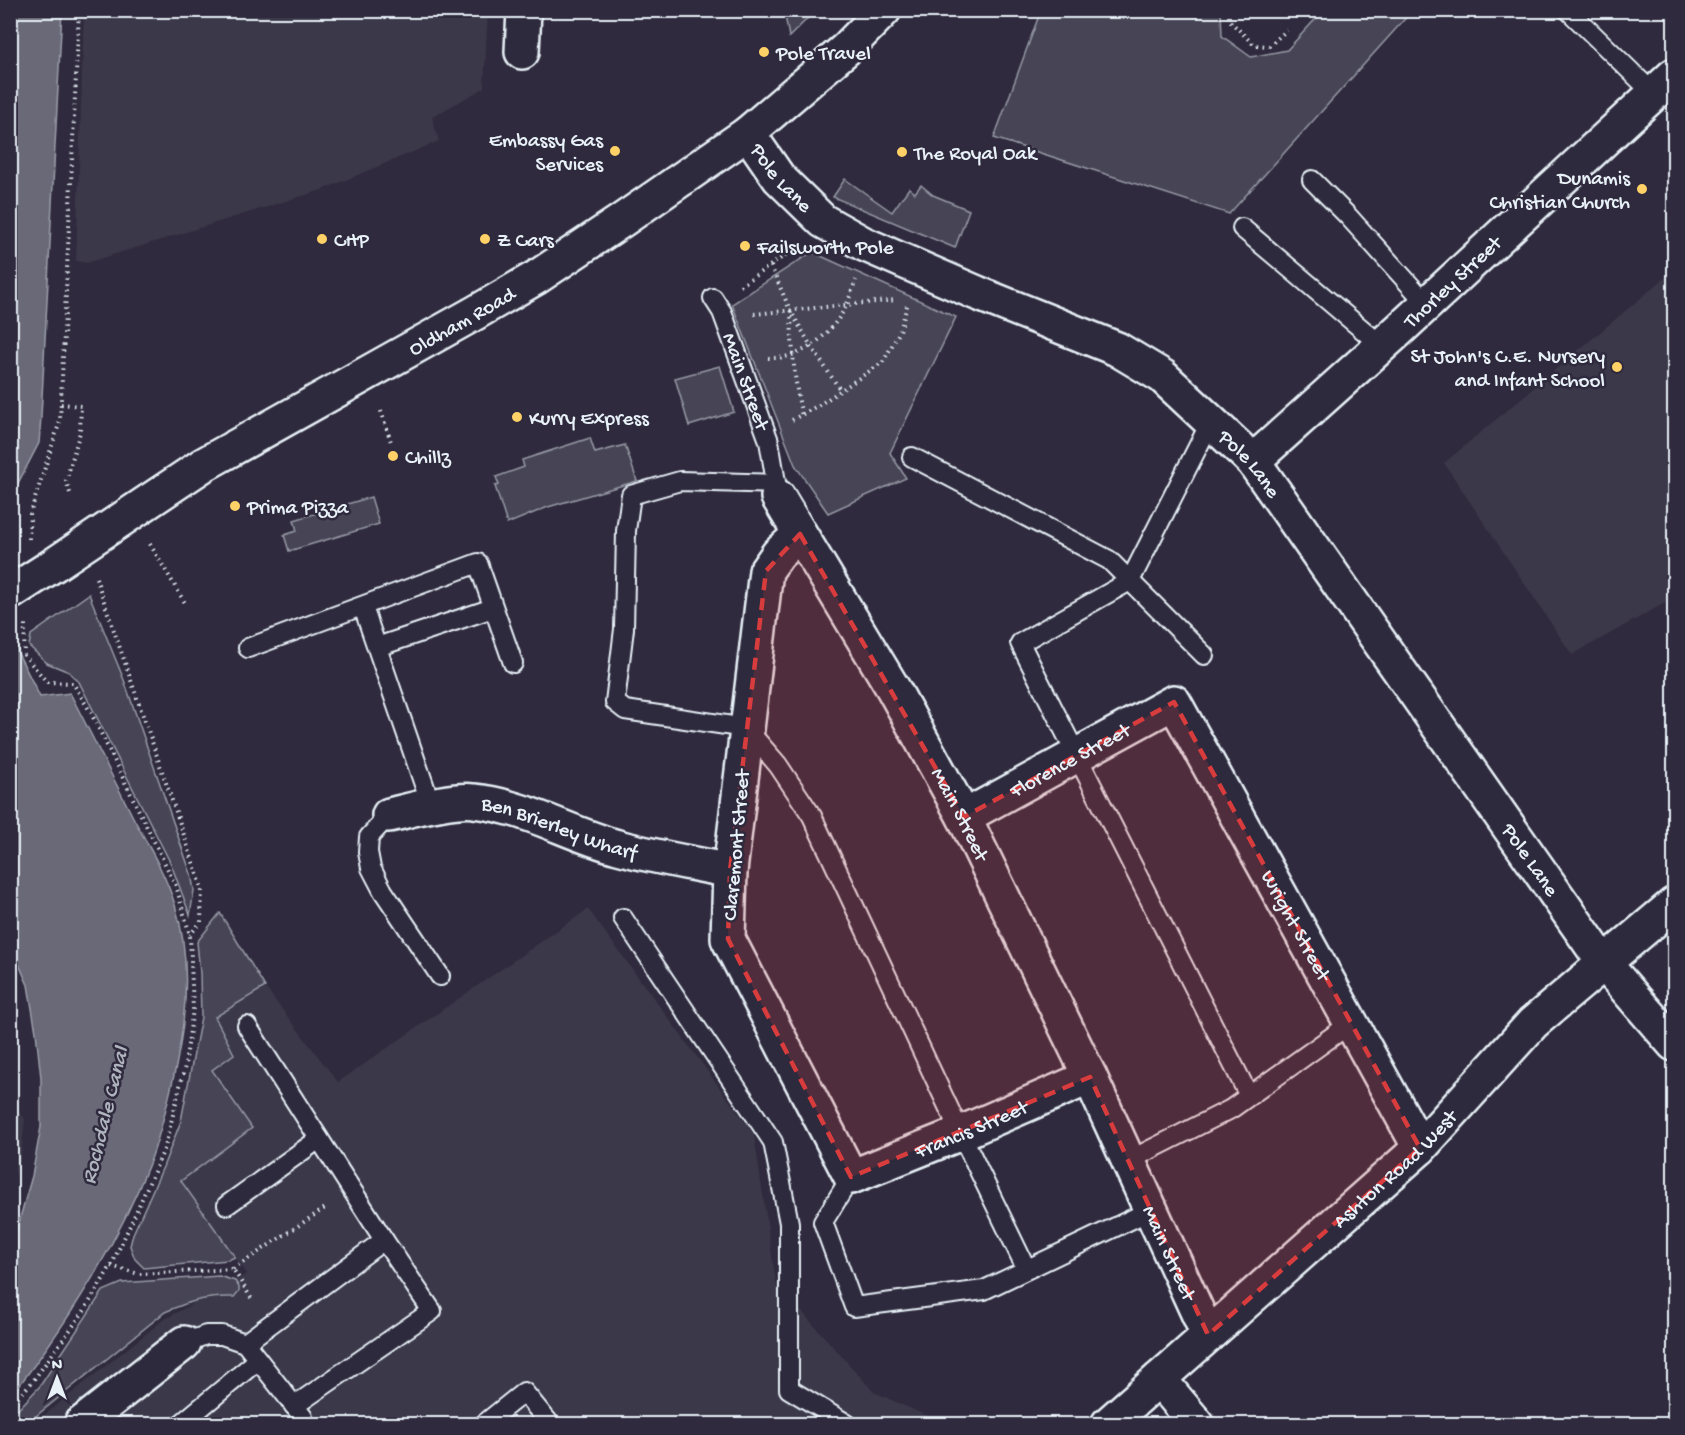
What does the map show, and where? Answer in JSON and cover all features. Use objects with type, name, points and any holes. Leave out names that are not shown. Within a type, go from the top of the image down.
[{"type":"main road","points":[[522,52],[524,10]]},
{"type":"main road","name":"Oldham Road","points":[[18,606],[54,553],[203,465],[537,277],[748,133],[846,49],[884,10]]},
{"type":"main road","name":"Thorley Street","points":[[1253,461],[1382,346],[1664,85]]},
{"type":"main road","name":"Pole Lane","points":[[748,133],[779,178],[823,221],[864,244],[977,293],[1117,349],[1162,376],[1253,461],[1604,963],[1674,1044]]},
{"type":"main road","name":"Main Street","points":[[777,490],[800,534],[894,690],[964,817],[1090,1077],[1208,1335]]},
{"type":"main road","name":"Claremont Street","points":[[800,534],[778,554],[766,571],[730,871],[728,939],[851,1177]]},
{"type":"main road","name":"Florence Street","points":[[964,817],[1174,702]]},
{"type":"main road","name":"Wright Street","points":[[1174,702],[1420,1148]]},
{"type":"main road","name":"Ben Brierley Wharf","points":[[389,815],[431,805],[473,800],[522,811],[570,832],[618,847],[730,871]]},
{"type":"main road","name":"Ashton Road West","points":[[1108,1425],[1420,1148],[1533,1023],[1674,904]]},
{"type":"main road","name":"Francis Street","points":[[851,1177],[961,1133],[1090,1077]]},
{"type":"main road","points":[[81,1425],[184,1343]]},
{"type":"main road","points":[[1159,1379],[1197,1425]]},
{"type":"lane","points":[[1568,10],[1664,85]]},
{"type":"lane","points":[[1312,180],[1427,304]]},
{"type":"lane","points":[[1242,228],[1382,346]]},
{"type":"lane","name":"Main Street","points":[[713,298],[722,312],[769,441],[777,490]]},
{"type":"lane","points":[[1211,421],[1131,581],[1020,643],[1249,1096]]},
{"type":"lane","points":[[912,457],[1109,560],[1204,656]]},
{"type":"lane","points":[[777,490],[680,481],[631,495],[626,531],[624,629],[615,702],[625,710],[746,728],[778,765],[812,816],[1026,1268]]},
{"type":"lane","points":[[248,648],[478,563],[513,663]]},
{"type":"lane","points":[[363,607],[431,805]]},
{"type":"lane","points":[[377,647],[493,608]]},
{"type":"lane","points":[[389,815],[369,837],[368,852],[371,868],[383,891],[440,976]]},
{"type":"lane","points":[[623,918],[773,1142],[789,1223],[789,1389],[847,1425]]},
{"type":"lane","points":[[1128,1161],[1231,1109],[1351,1023]]},
{"type":"lane","points":[[247,1026],[432,1311],[294,1406]]},
{"type":"lane","points":[[227,1205],[319,1139]]},
{"type":"lane","points":[[851,1177],[824,1222],[854,1307],[984,1290],[1151,1210]]},
{"type":"lane","points":[[245,1343],[384,1240]]},
{"type":"lane","points":[[184,1343],[206,1335],[222,1335],[245,1343],[303,1417],[302,1425]]},
{"type":"lane","points":[[181,1425],[258,1360]]},
{"type":"lane","points":[[484,1425],[524,1392],[550,1425]]},
{"type":"path","points":[[79,10],[60,421],[30,514],[54,553],[96,579],[202,888],[201,922],[190,935]]},
{"type":"path","points":[[1229,10],[1229,20],[1254,45],[1269,46],[1287,30]]},
{"type":"path","points":[[735,290],[807,240]]},
{"type":"path","points":[[760,357],[776,358],[793,355],[818,342],[844,310],[856,278],[864,244]]},
{"type":"path","points":[[771,266],[790,310],[841,390]]},
{"type":"path","points":[[745,315],[909,298],[900,331],[883,362],[802,416],[789,421]]},
{"type":"path","points":[[790,310],[793,355],[802,416]]},
{"type":"path","points":[[61,404],[81,406],[80,432],[66,481],[71,496]]},
{"type":"path","points":[[381,411],[392,445]]},
{"type":"path","points":[[148,541],[185,603]]},
{"type":"path","points":[[10,1406],[32,1382],[84,1311],[111,1266],[165,1147],[185,1066],[193,1008],[190,935],[176,886],[91,713],[73,683],[47,682],[24,655],[18,606]]},
{"type":"path","points":[[111,1266],[125,1272],[139,1274],[233,1269],[353,1190]]},
{"type":"path","points":[[233,1269],[252,1297],[262,1323],[245,1343]]},
{"type":"highlighted area","points":[[800,534],[964,817],[1174,702],[1420,1148],[1208,1335],[1090,1077],[851,1177],[728,939],[730,871],[766,571]]},
{"type":"shaded area","points":[[784,10],[815,10],[815,11],[789,37]]},
{"type":"shaded area","points":[[1041,10],[1221,11],[1222,36],[1251,57],[1287,50],[1323,11],[1412,11],[1229,214],[994,138]]},
{"type":"shaded area","points":[[84,11],[488,11],[484,88],[432,117],[439,141],[322,190],[87,263],[76,261]]},
{"type":"shaded area","points":[[845,179],[892,212],[909,188],[915,193],[921,185],[933,195],[969,210],[955,248],[833,197]]},
{"type":"shaded area","points":[[812,252],[956,317],[890,453],[906,478],[828,513],[795,465],[732,304]]},
{"type":"shaded area","name":"St John's C.E. Nursery and Infant School","points":[[1674,270],[1674,598],[1572,655],[1444,463]]},
{"type":"shaded area","points":[[720,366],[734,412],[689,426],[675,378]]},
{"type":"shaded area","points":[[590,438],[595,453],[625,445],[637,481],[548,507],[507,524],[495,486],[499,485],[496,477],[524,467],[522,460]]},
{"type":"shaded area","points":[[371,497],[379,524],[289,551],[284,535],[297,531],[294,520]]},
{"type":"shaded area","points":[[89,594],[124,680],[191,874],[194,890],[190,915],[171,864],[79,682],[69,672],[47,663],[29,646],[31,635]]},
{"type":"shaded area","points":[[588,909],[754,1134],[776,1283],[874,1392],[945,1424],[33,1424],[163,1320],[247,1274],[181,1181],[212,1070],[215,1017],[265,987],[338,1082]]},
{"type":"shaded area","points":[[220,913],[265,987],[215,1017],[234,1054],[212,1070],[252,1128],[181,1181],[235,1257],[228,1260],[144,1268],[135,1259],[130,1246],[181,1121],[201,1017],[197,942]]},
{"type":"shaded area","points":[[11,1103],[25,1119],[21,1157],[11,1189]]},
{"type":"shaded area","points":[[219,1276],[235,1281],[239,1291],[234,1297],[199,1300],[165,1312],[26,1424],[11,1424],[11,1417],[40,1386],[103,1291],[122,1283]]},
{"type":"water","name":"Rochdale Canal","points":[[62,10],[39,443],[14,491],[11,512],[18,653],[40,697],[70,693],[162,872],[181,927],[186,995],[181,1040],[167,1103],[154,1150],[138,1191],[90,1282],[52,1341],[11,1396],[11,1249],[32,1176],[41,1127],[41,1078],[28,985],[10,944],[10,11]]},
{"type":"pier","points":[[14,512],[21,642],[11,650],[10,515]]},
{"type":"place","name":"Pole Travel","points":[[764,52]]},
{"type":"place","name":"Embassy Gas Services","points":[[615,151]]},
{"type":"place","name":"The Royal Oak","points":[[902,152]]},
{"type":"place","name":"Dunamis Christian Church","points":[[1642,189]]},
{"type":"place","name":"CHP","points":[[322,239]]},
{"type":"place","name":"Z Cars","points":[[485,239]]},
{"type":"place","name":"Failsworth Pole","points":[[745,246]]},
{"type":"place","name":"St John's C.E. Nursery and Infant School","points":[[1617,367]]},
{"type":"place","name":"Kurry Express","points":[[517,417]]},
{"type":"place","name":"Chillz","points":[[393,456]]},
{"type":"place","name":"Prima Pizza","points":[[235,506]]}]
